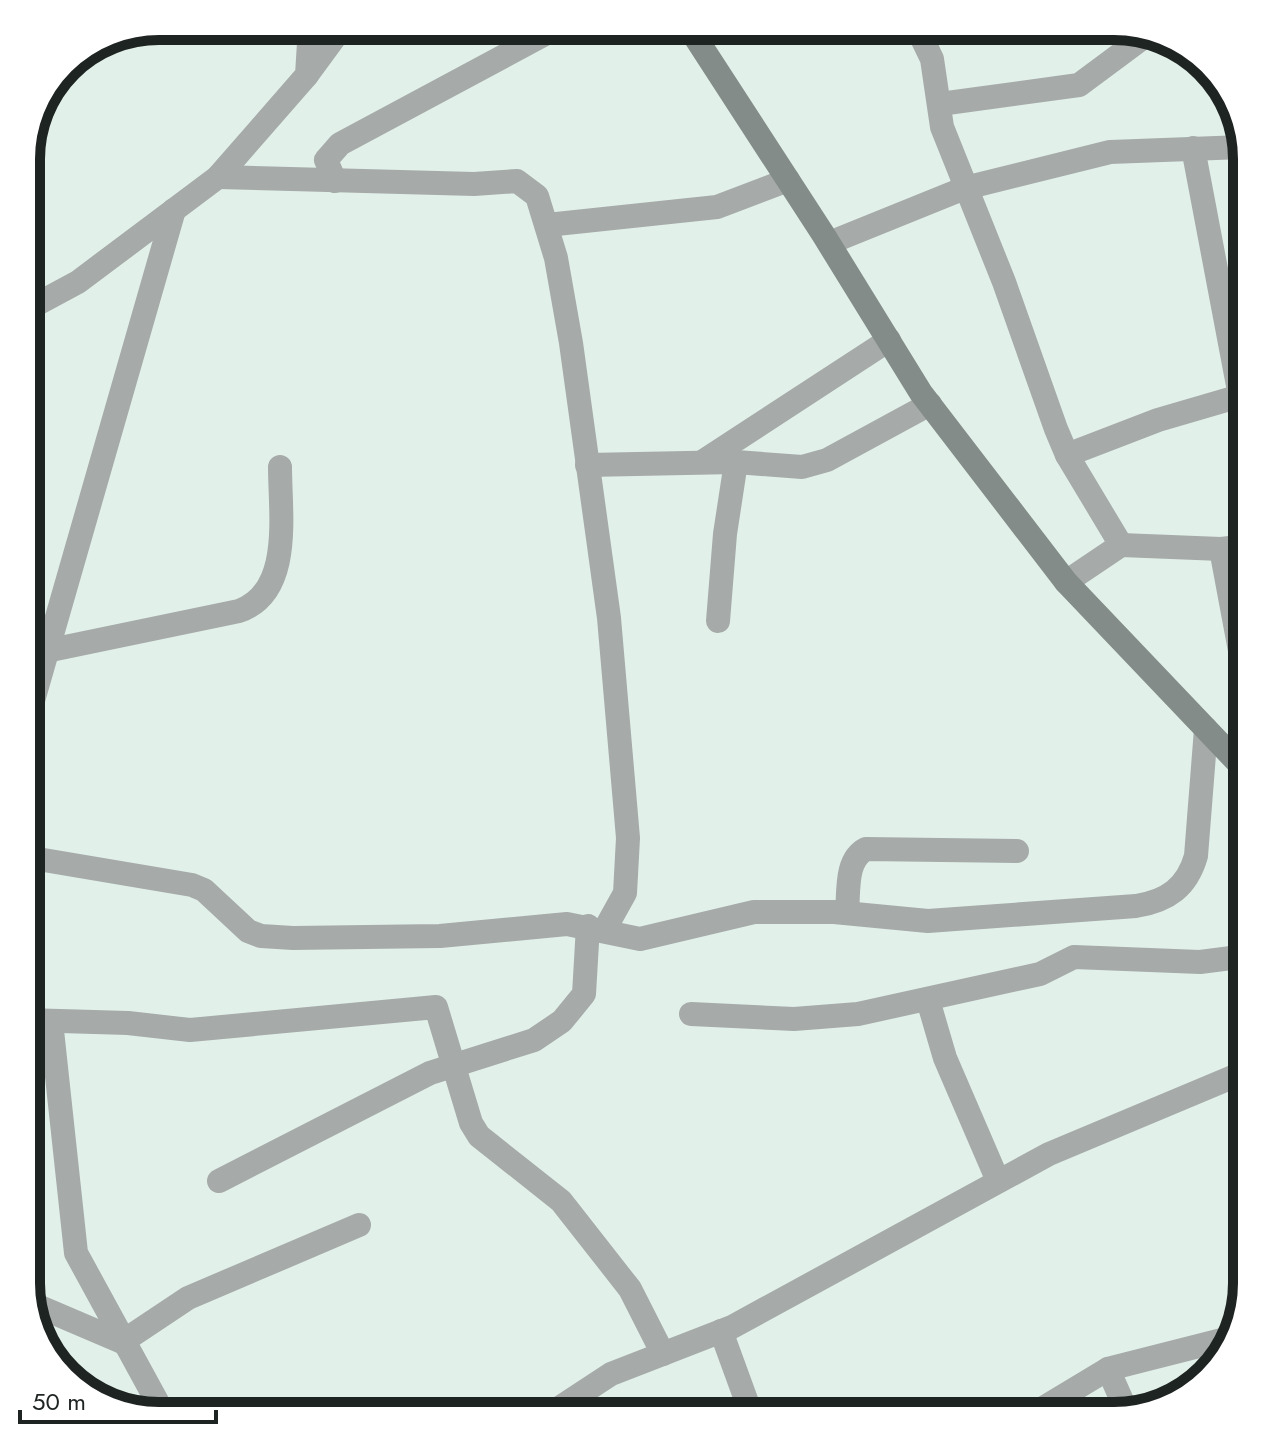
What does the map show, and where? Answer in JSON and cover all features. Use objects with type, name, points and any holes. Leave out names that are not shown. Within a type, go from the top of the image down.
[{"type":"street","points":[[307,75],[309,40]]},
{"type":"street","points":[[40,302],[78,282],[218,177],[307,75],[333,40]]},
{"type":"street","points":[[335,181],[326,160],[340,144],[534,40]]},
{"type":"street","points":[[697,40],[930,404],[1066,582],[1233,757]]},
{"type":"street","points":[[923,40],[932,59],[942,127],[1004,282],[1067,455],[1121,545]]},
{"type":"street","points":[[940,104],[1079,85],[1136,42]]},
{"type":"street","points":[[829,243],[965,188],[1110,152],[1232,147]]},
{"type":"street","points":[[1193,148],[1233,342]]},
{"type":"street","points":[[218,177],[474,184],[517,181],[537,196],[547,225],[571,343],[609,618],[628,838],[625,893],[596,928],[584,994],[562,1021],[534,1040],[454,1064],[219,1181]]},
{"type":"street","points":[[547,225],[717,207],[788,180]]},
{"type":"street","points":[[40,673],[174,210]]},
{"type":"street","points":[[702,462],[889,340]]},
{"type":"street","points":[[1067,455],[1158,420],[1233,398]]},
{"type":"street","points":[[587,465],[736,462],[802,467],[815,464],[930,404]]},
{"type":"street","points":[[718,621],[725,534],[736,462]]},
{"type":"street","points":[[46,651],[239,611],[259,601],[274,579],[280,540],[280,467]]},
{"type":"street","points":[[1066,582],[1121,545],[1233,548]]},
{"type":"street","points":[[1221,549],[1233,613]]},
{"type":"street","points":[[40,859],[192,885],[204,890],[248,931],[261,936],[440,936],[567,924],[648,938],[694,923],[754,912],[847,913],[928,921],[1046,910],[1136,906],[1163,898],[1181,888],[1191,875],[1196,856],[1206,729]]},
{"type":"street","points":[[847,913],[852,863],[857,853],[866,849],[1017,851]]},
{"type":"street","points":[[691,1014],[794,1019],[858,1014],[1040,974],[1074,957],[1200,962],[1233,958]]},
{"type":"street","points":[[928,1000],[945,1058],[998,1181]]},
{"type":"street","points":[[40,1021],[190,1030],[436,1007],[471,1123],[479,1136],[561,1201],[630,1289],[663,1354]]},
{"type":"street","points":[[51,1021],[76,1253],[157,1402]]},
{"type":"street","points":[[568,1402],[611,1374],[721,1331],[1049,1154],[1233,1077]]},
{"type":"street","points":[[122,1342],[188,1298],[359,1225]]},
{"type":"street","points":[[43,1308],[122,1342]]},
{"type":"street","points":[[721,1331],[747,1402]]},
{"type":"street","points":[[1053,1402],[1108,1369],[1217,1341]]},
{"type":"street","points":[[1108,1369],[1122,1401]]}]
